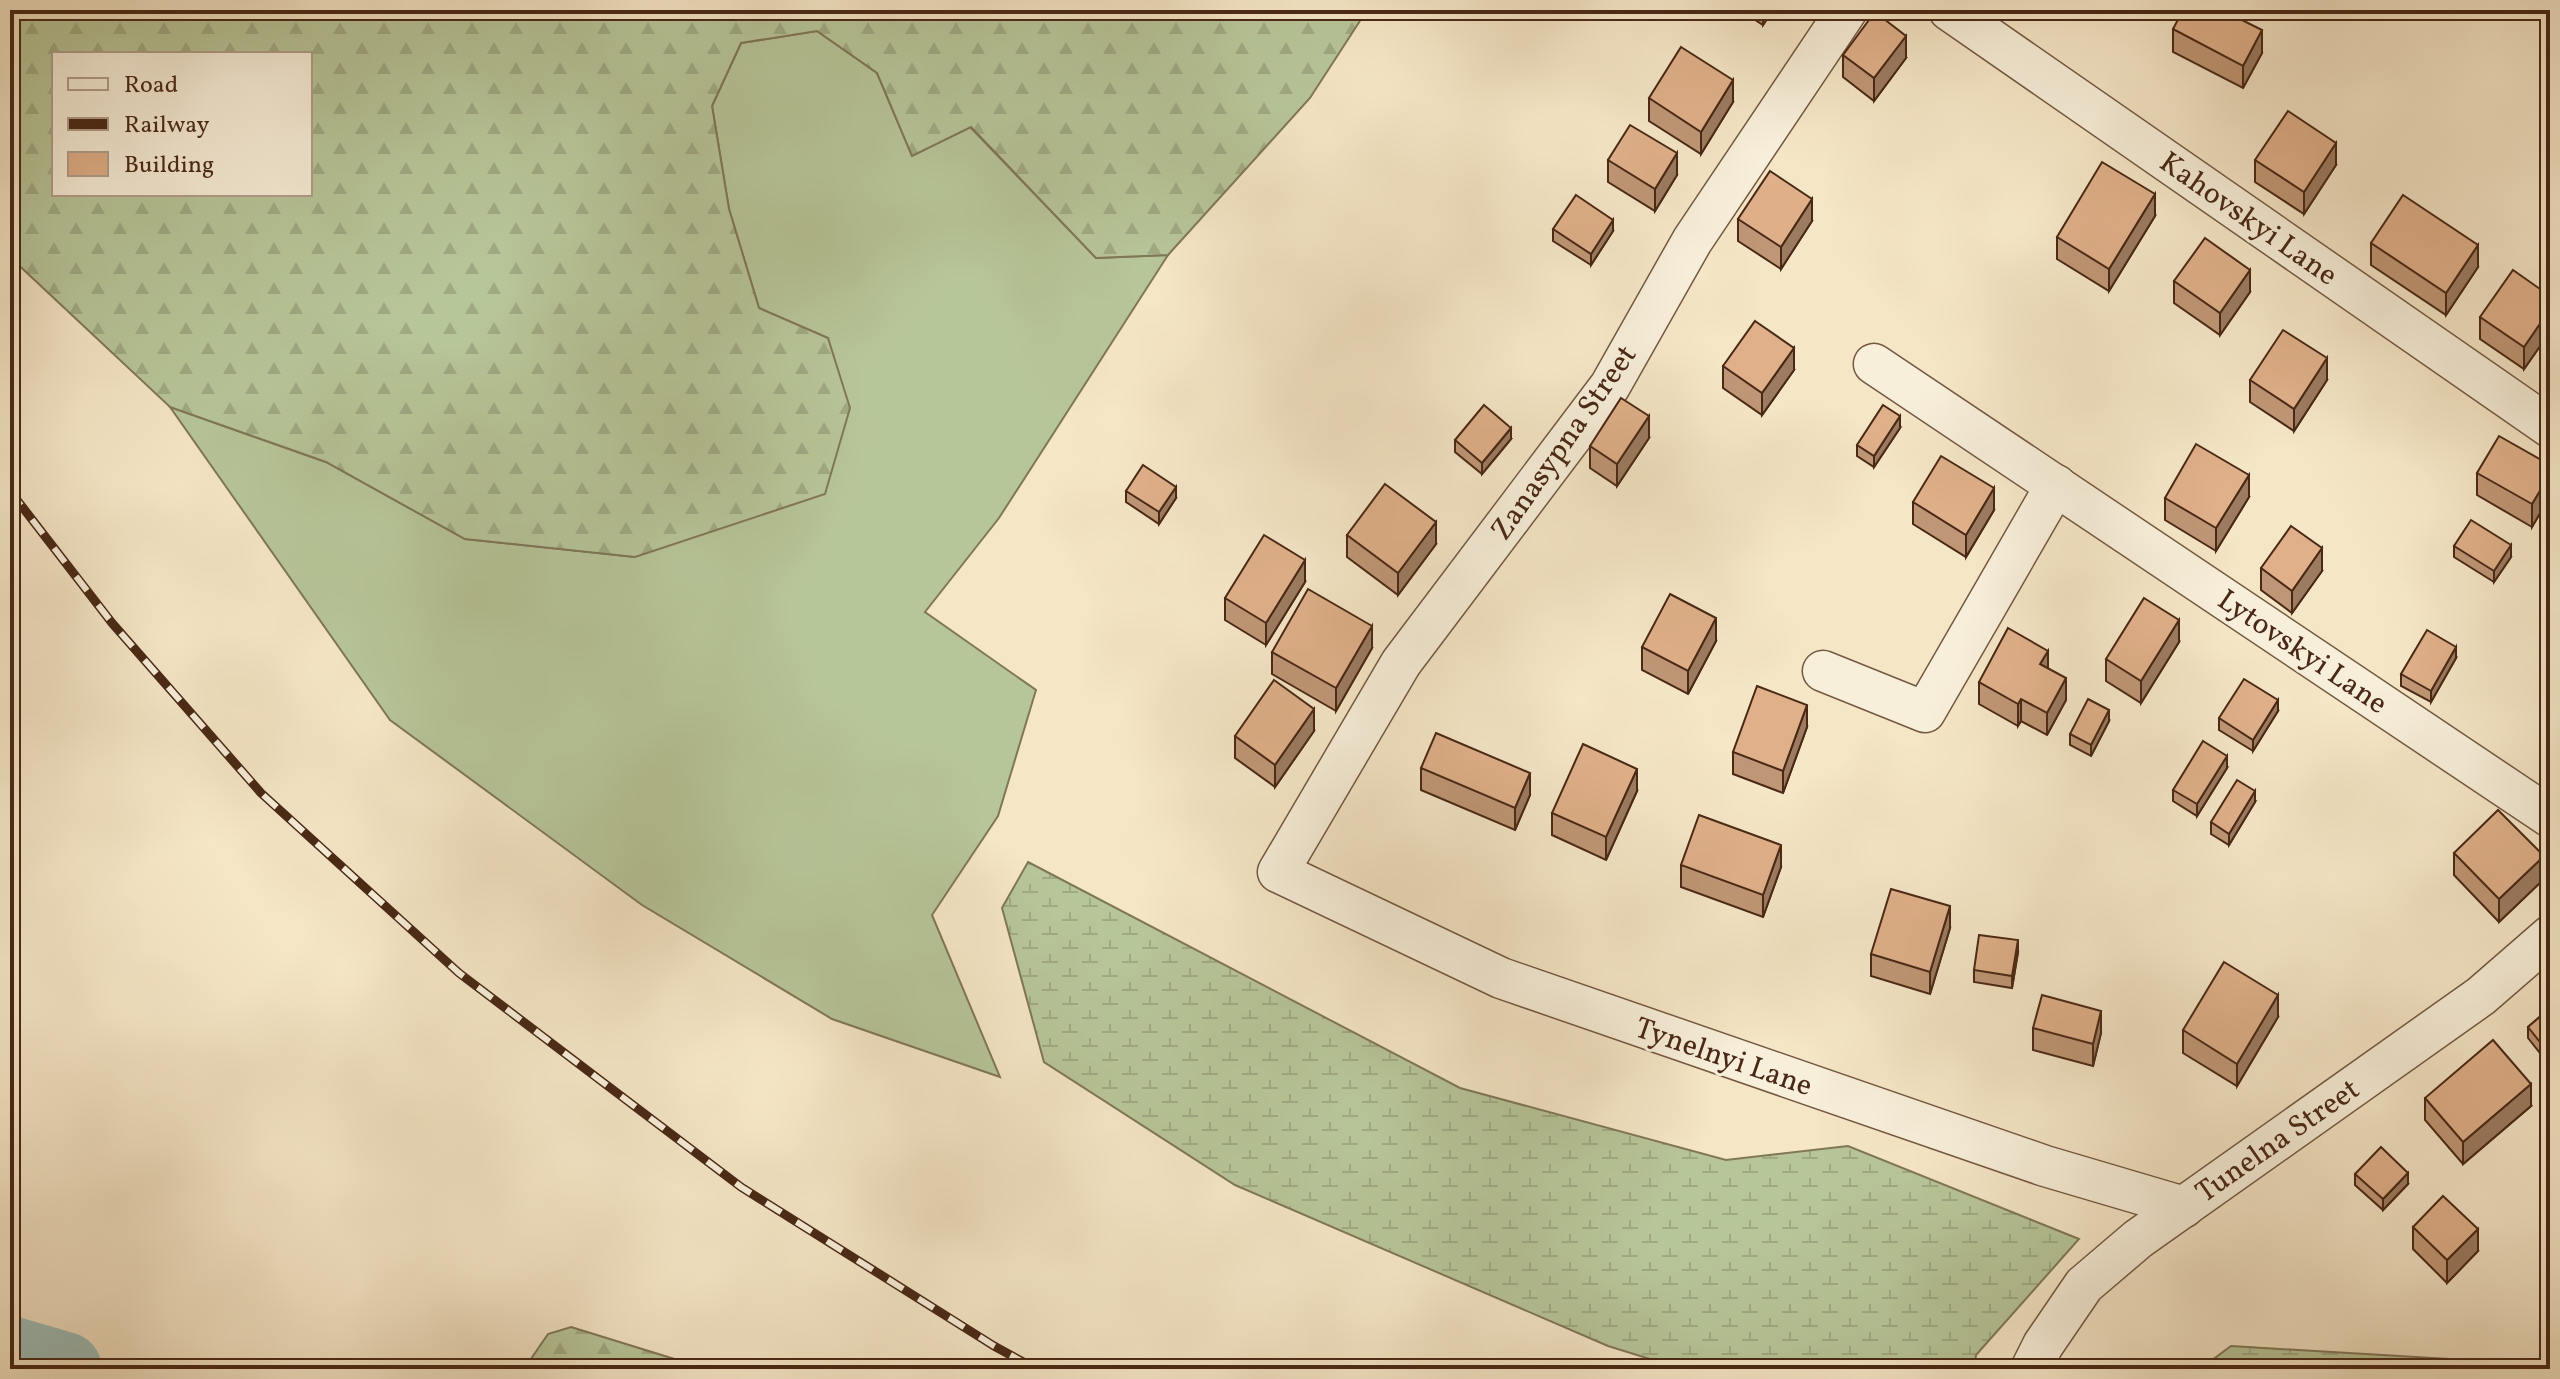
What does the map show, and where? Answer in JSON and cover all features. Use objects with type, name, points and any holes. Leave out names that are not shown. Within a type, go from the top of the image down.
[{"type":"street","name":"Zanasypna Street","points":[[1278,872],[1401,663],[1610,386],[1692,241],[1847,10]]},
{"type":"street","name":"Kahovskyi Lane","points":[[1949,10],[2550,427]]},
{"type":"street","name":"Lytovskyi Lane","points":[[1874,364],[2550,817]]},
{"type":"street","points":[[1823,671],[1925,712],[2056,485]]},
{"type":"street","name":"Tynelnyi Lane","points":[[1278,872],[1501,978],[2045,1166],[2184,1207]]},
{"type":"street","name":"Tunelna Street","points":[[2031,1369],[2043,1345],[2084,1285],[2138,1239],[2481,996],[2550,936]]},
{"type":"green space","points":[[10,10],[1367,10],[1310,98],[1168,255],[1096,258],[971,127],[912,156],[877,73],[817,31],[741,43],[712,106],[729,209],[759,308],[828,338],[850,408],[825,494],[635,557],[465,539],[326,462],[170,407],[10,257]]},
{"type":"green space","points":[[817,31],[877,73],[912,156],[970,127],[1096,258],[1168,255],[999,518],[925,612],[1036,690],[998,816],[932,915],[1000,1077],[832,1019],[642,905],[390,720],[170,407],[326,462],[465,539],[635,557],[828,338],[759,308],[729,209],[712,106],[741,43]]},
{"type":"green space","points":[[1028,862],[1460,1088],[1726,1160],[1848,1146],[2079,1239],[1976,1355],[1974,1369],[1682,1369],[1608,1346],[1235,1185],[1044,1062],[1002,908]]},
{"type":"green space","points":[[571,1327],[700,1369],[524,1369],[548,1334]]},
{"type":"green space","points":[[2231,1346],[2550,1365],[2550,1369],[2200,1369]]},
{"type":"building","points":[[2183,10],[2222,10],[2262,30],[2243,66],[2173,29]]},
{"type":"building","points":[[1875,12],[1906,36],[1874,78],[1843,55]]},
{"type":"building","points":[[1681,47],[1733,80],[1701,132],[1649,98]]},
{"type":"building","points":[[2288,111],[2336,143],[2304,192],[2255,160]]},
{"type":"building","points":[[1630,125],[1677,153],[1655,189],[1608,160]]},
{"type":"building","points":[[2102,162],[2155,194],[2109,269],[2057,237]]},
{"type":"building","points":[[1770,171],[1812,199],[1781,247],[1738,219]]},
{"type":"building","points":[[1576,195],[1613,220],[1591,254],[1553,229]]},
{"type":"building","points":[[2403,195],[2478,245],[2446,293],[2371,243]]},
{"type":"building","points":[[2205,238],[2250,270],[2220,313],[2174,281]]},
{"type":"building","points":[[2513,270],[2550,296],[2550,309],[2524,347],[2480,317]]},
{"type":"building","points":[[1755,321],[1794,348],[1762,393],[1723,366]]},
{"type":"building","points":[[2283,330],[2327,358],[2294,409],[2250,380]]},
{"type":"building","points":[[1621,398],[1649,416],[1617,464],[1590,446]]},
{"type":"building","points":[[1484,405],[1511,428],[1482,463],[1455,440]]},
{"type":"building","points":[[1883,405],[1900,416],[1874,456],[1857,445]]},
{"type":"building","points":[[2499,436],[2550,465],[2550,474],[2532,504],[2477,473]]},
{"type":"building","points":[[2196,444],[2249,475],[2216,528],[2165,498]]},
{"type":"building","points":[[1941,456],[1994,488],[1966,535],[1913,502]]},
{"type":"building","points":[[1143,465],[1176,487],[1159,512],[1126,491]]},
{"type":"building","points":[[1385,484],[1436,522],[1398,573],[1347,535]]},
{"type":"building","points":[[2471,520],[2511,545],[2494,571],[2454,546]]},
{"type":"building","points":[[2291,526],[2322,548],[2292,591],[2261,568]]},
{"type":"building","points":[[1264,535],[1305,560],[1266,623],[1225,598]]},
{"type":"building","points":[[1308,589],[1372,626],[1336,688],[1272,652]]},
{"type":"building","points":[[1670,594],[1716,618],[1688,671],[1642,647]]},
{"type":"building","points":[[2144,598],[2179,620],[2141,681],[2106,659]]},
{"type":"building","points":[[2008,628],[2048,651],[2040,664],[2066,678],[2047,713],[2021,699],[2018,704],[1979,682]]},
{"type":"building","points":[[2427,630],[2456,647],[2431,691],[2401,674]]},
{"type":"building","points":[[2244,679],[2278,700],[2253,740],[2219,718]]},
{"type":"building","points":[[1274,680],[1314,709],[1275,765],[1235,736]]},
{"type":"building","points":[[1757,686],[1807,705],[1783,771],[1733,752]]},
{"type":"building","points":[[2088,699],[2109,710],[2091,745],[2070,734]]},
{"type":"building","points":[[1436,733],[1530,773],[1515,808],[1421,768]]},
{"type":"building","points":[[2203,741],[2227,756],[2197,804],[2173,790]]},
{"type":"building","points":[[1583,744],[1637,769],[1606,837],[1552,813]]},
{"type":"building","points":[[2237,780],[2255,791],[2229,834],[2211,822]]},
{"type":"building","points":[[2498,810],[2544,856],[2499,899],[2454,853]]},
{"type":"building","points":[[1699,815],[1781,845],[1763,895],[1681,865]]},
{"type":"building","points":[[1891,889],[1950,906],[1930,972],[1871,954]]},
{"type":"building","points":[[1979,935],[2018,940],[2012,976],[1974,970]]},
{"type":"building","points":[[2224,962],[2278,995],[2237,1064],[2183,1030]]},
{"type":"building","points":[[2042,995],[2101,1011],[2093,1044],[2033,1028]]},
{"type":"building","points":[[2550,1008],[2550,1040],[2543,1046],[2528,1027]]},
{"type":"building","points":[[2493,1040],[2531,1084],[2463,1142],[2425,1098]]},
{"type":"building","points":[[2381,1147],[2408,1173],[2383,1199],[2355,1174]]},
{"type":"building","points":[[2443,1196],[2478,1229],[2447,1260],[2413,1227]]},
{"type":"waterway","points":[[10,1353],[65,1369]]},
{"type":"railway","points":[[10,491],[112,623],[261,793],[459,973],[741,1187],[994,1346],[1036,1369]]}]
